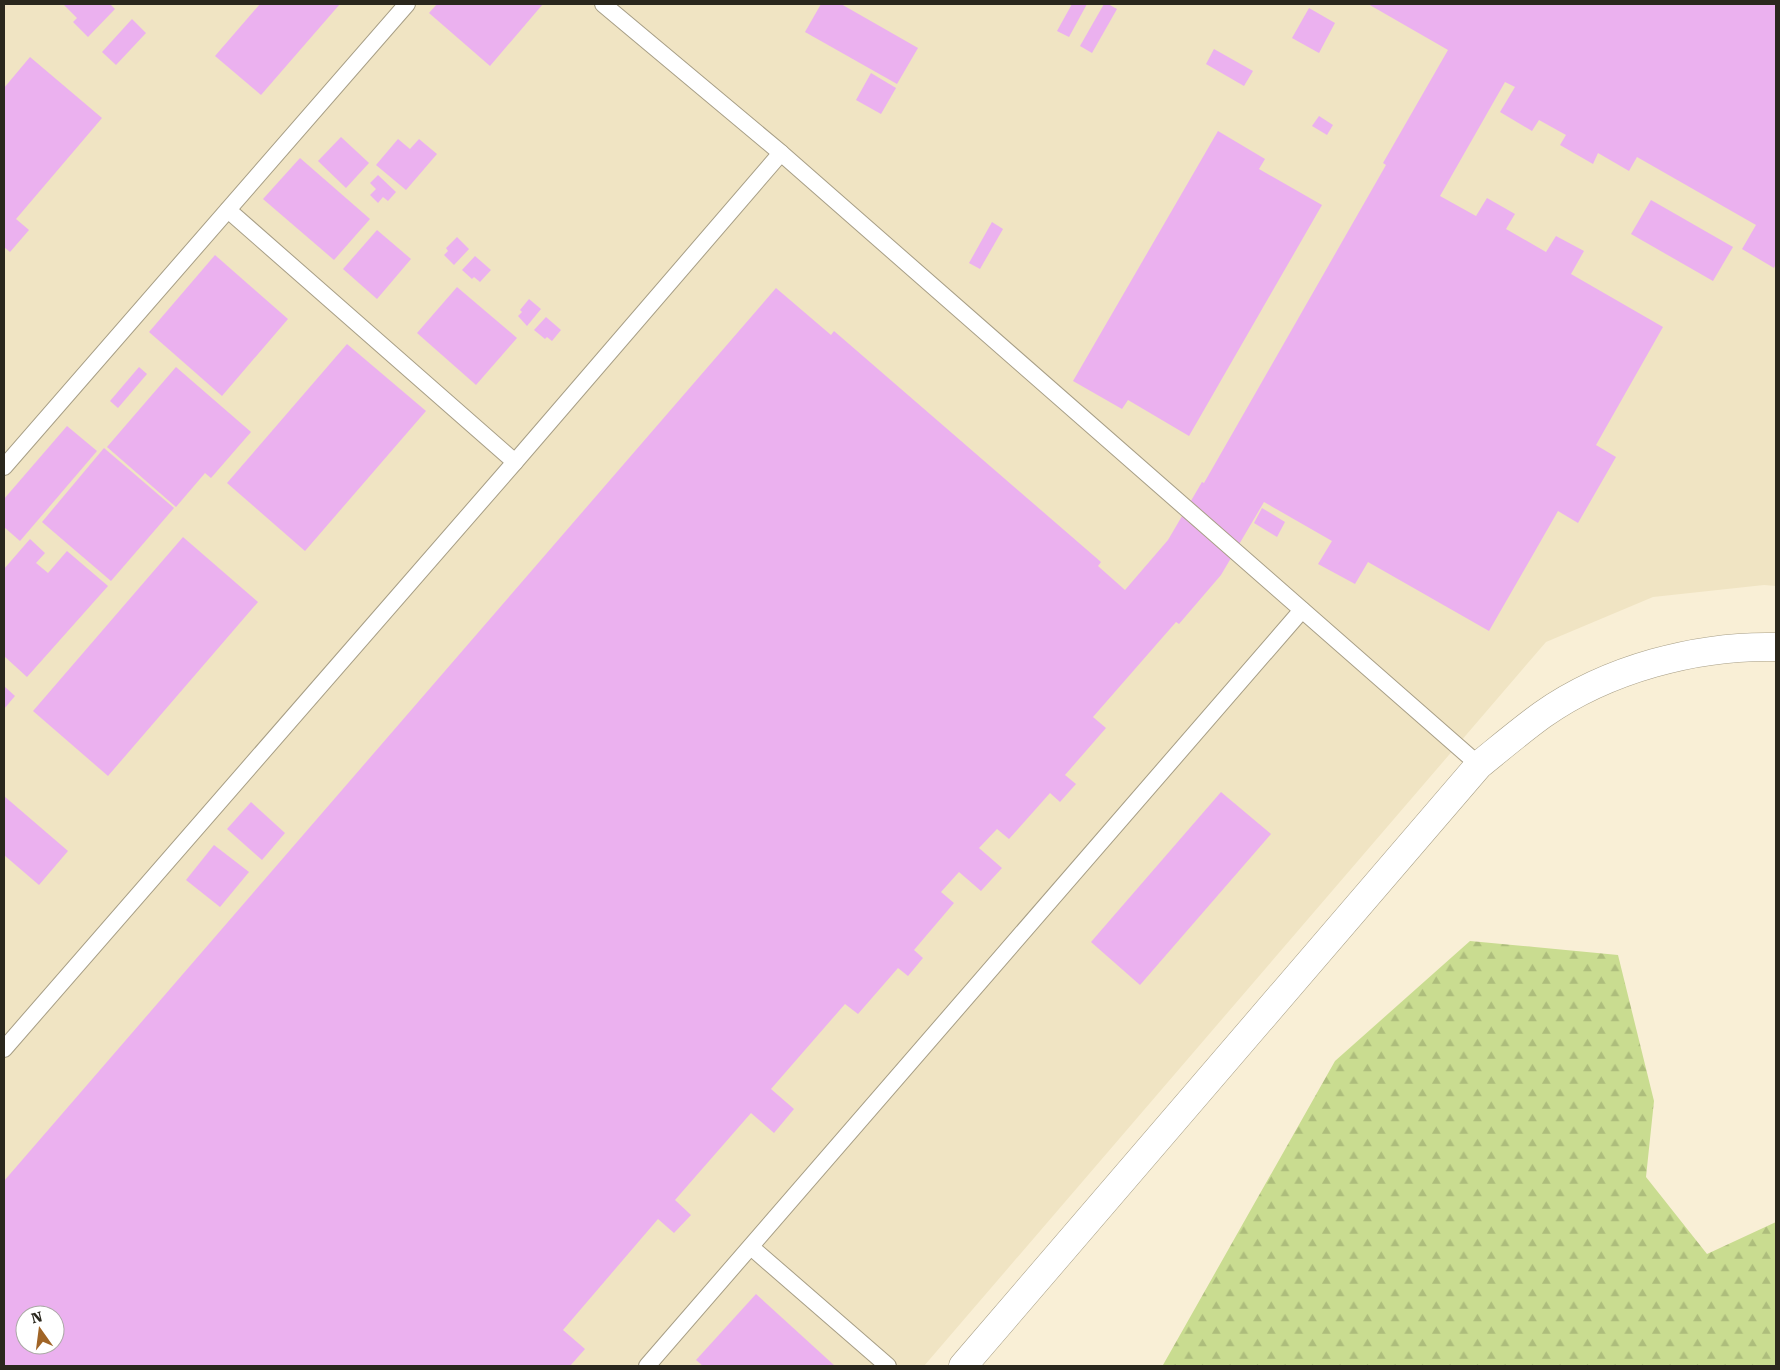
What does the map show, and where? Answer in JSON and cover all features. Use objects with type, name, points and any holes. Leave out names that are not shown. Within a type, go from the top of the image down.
[{"type":"street","points":[[963,1366],[1479,764],[1543,714],[1611,678],[1650,664],[1694,654],[1741,648],[1776,647]]},
{"type":"lane","points":[[4,468],[407,4]]},
{"type":"lane","points":[[604,4],[781,153],[1479,764]]},
{"type":"lane","points":[[4,1049],[781,153]]},
{"type":"lane","points":[[228,210],[514,462]]},
{"type":"lane","points":[[647,1366],[1302,610]]},
{"type":"lane","points":[[750,1247],[888,1366]]},
{"type":"shaded area","points":[[4,4],[1776,4],[1776,586],[1764,585],[1653,597],[1546,642],[924,1366],[4,1366]]},
{"type":"green space","points":[[1470,941],[1618,955],[1654,1101],[1646,1177],[1707,1254],[1776,1222],[1776,1366],[1164,1366],[1335,1061]]},
{"type":"building","points":[[65,4],[110,4],[115,9],[88,37],[73,22],[77,18]]},
{"type":"building","points":[[260,4],[340,4],[261,95],[215,56]]},
{"type":"building","points":[[437,4],[543,4],[490,66],[429,13]]},
{"type":"building","points":[[821,4],[841,4],[918,48],[897,84],[805,32]]},
{"type":"building","points":[[1072,4],[1087,4],[1069,37],[1057,31]]},
{"type":"building","points":[[1104,4],[1117,9],[1092,53],[1080,46]]},
{"type":"building","points":[[1368,4],[1776,4],[1776,263],[1774,268],[1742,249],[1756,225],[1637,157],[1629,171],[1598,153],[1593,164],[1560,145],[1566,135],[1539,120],[1532,131],[1500,112],[1515,87],[1505,82],[1440,196],[1476,216],[1487,198],[1515,214],[1506,229],[1546,252],[1556,236],[1584,251],[1571,274],[1663,327],[1596,445],[1616,457],[1578,523],[1558,511],[1489,631],[1368,562],[1355,584],[1318,564],[1332,541],[1264,502],[1221,575],[1179,624],[1176,622],[1093,717],[1106,728],[1065,775],[1076,784],[1060,802],[1050,793],[1009,839],[997,829],[979,848],[1002,868],[981,891],[959,872],[941,892],[954,903],[914,950],[923,958],[908,976],[898,968],[858,1014],[845,1004],[771,1089],[794,1109],[774,1133],[751,1113],[675,1200],[691,1215],[674,1233],[658,1219],[563,1330],[585,1349],[570,1366],[4,1366],[4,1181],[776,288],[831,335],[834,331],[1101,562],[1098,566],[1125,590],[1168,540],[1202,482],[1204,483],[1386,165],[1383,163],[1448,50]]},
{"type":"building","points":[[1309,8],[1335,23],[1319,53],[1292,38]]},
{"type":"building","points":[[132,19],[146,33],[116,65],[102,52]]},
{"type":"building","points":[[1214,49],[1253,71],[1244,86],[1206,64]]},
{"type":"building","points":[[30,57],[102,118],[16,219],[29,230],[10,252],[4,247],[4,88]]},
{"type":"building","points":[[871,73],[896,88],[881,114],[856,100]]},
{"type":"building","points":[[1319,116],[1333,125],[1327,135],[1312,126]]},
{"type":"building","points":[[1218,131],[1265,159],[1259,169],[1322,205],[1189,436],[1128,400],[1122,409],[1073,381]]},
{"type":"building","points":[[341,137],[369,163],[346,188],[318,161]]},
{"type":"building","points":[[398,139],[410,149],[419,139],[437,154],[406,190],[376,165]]},
{"type":"building","points":[[300,158],[370,219],[334,260],[263,199]]},
{"type":"building","points":[[378,175],[396,192],[388,201],[383,197],[378,203],[370,195],[376,189],[370,183]]},
{"type":"building","points":[[1651,200],[1733,247],[1713,281],[1631,234]]},
{"type":"building","points":[[992,222],[1003,229],[980,269],[969,263]]},
{"type":"building","points":[[377,230],[411,259],[377,299],[343,269]]},
{"type":"building","points":[[457,237],[469,249],[454,265],[444,255],[448,251],[446,248]]},
{"type":"building","points":[[215,255],[288,319],[222,396],[149,332]]},
{"type":"building","points":[[475,256],[491,270],[480,282],[474,277],[472,279],[462,270]]},
{"type":"building","points":[[457,287],[517,338],[476,385],[417,333]]},
{"type":"building","points":[[529,299],[541,309],[527,326],[518,316],[522,312],[520,310]]},
{"type":"building","points":[[546,317],[561,330],[552,341],[547,337],[545,339],[534,330]]},
{"type":"building","points":[[347,344],[426,411],[305,551],[227,483]]},
{"type":"building","points":[[139,367],[147,374],[118,408],[110,401]]},
{"type":"building","points":[[176,367],[251,432],[211,478],[205,473],[176,507],[107,447]]},
{"type":"building","points":[[67,426],[97,451],[20,541],[4,527],[4,499]]},
{"type":"building","points":[[104,448],[174,508],[111,581],[42,522]]},
{"type":"building","points":[[1262,508],[1285,522],[1277,537],[1254,523]]},
{"type":"building","points":[[183,537],[258,602],[108,776],[33,711]]},
{"type":"building","points":[[30,539],[45,553],[36,563],[48,573],[67,551],[108,586],[27,677],[4,656],[4,569]]},
{"type":"building","points":[[4,686],[15,696],[4,709]]},
{"type":"building","points":[[1221,792],[1271,834],[1140,985],[1091,942]]},
{"type":"building","points":[[4,796],[68,851],[39,885],[4,855]]},
{"type":"building","points":[[251,802],[285,833],[262,860],[227,829]]},
{"type":"building","points":[[214,845],[249,872],[220,907],[186,880]]},
{"type":"building","points":[[756,1294],[835,1366],[703,1366],[696,1360]]}]
